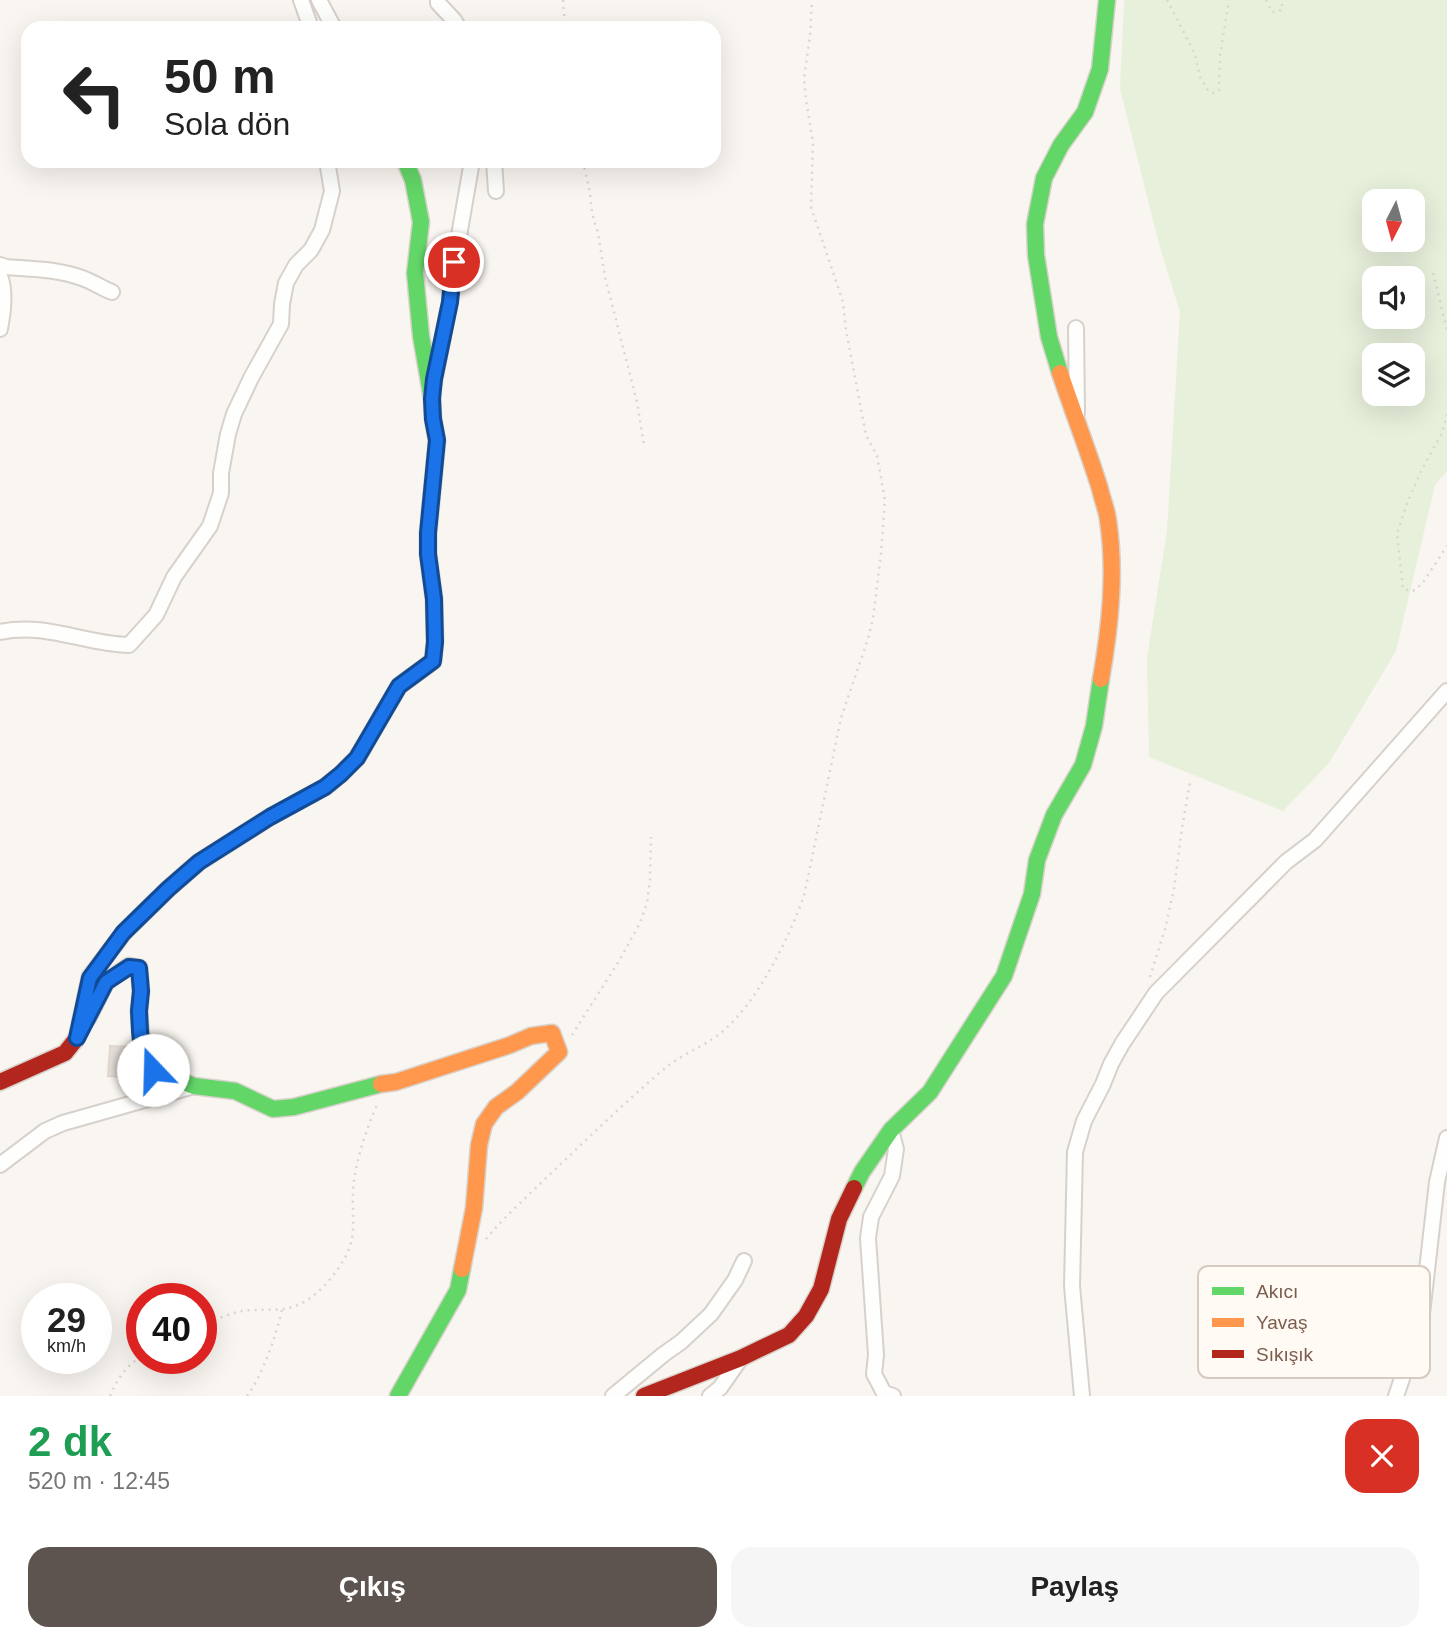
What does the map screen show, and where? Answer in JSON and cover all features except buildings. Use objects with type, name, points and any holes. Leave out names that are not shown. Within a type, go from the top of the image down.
[{"type":"street","points":[[300,0],[308,21]]},
{"type":"street","points":[[319,0],[330,21]]},
{"type":"street","points":[[438,0],[454,21]]},
{"type":"street","points":[[643,1396],[741,1358],[789,1335],[806,1316],[821,1289],[839,1219],[862,1172],[891,1130],[930,1092],[1004,976],[1032,894],[1037,860],[1054,815],[1083,765],[1094,726],[1106,651],[1112,583],[1108,519],[1091,459],[1049,337],[1036,255],[1035,224],[1044,178],[1061,145],[1085,112],[1100,69],[1107,0]]},
{"type":"street","points":[[0,632],[48,630],[108,644],[129,645],[156,615],[174,577],[210,526],[221,493],[221,473],[234,414],[281,324],[286,283],[296,265],[312,250],[321,230],[332,191],[328,168]]},
{"type":"street","points":[[77,1038],[90,978],[123,933],[199,862],[270,817],[325,787],[341,774],[357,758],[399,686],[433,661],[434,599],[428,533],[437,440],[421,336],[415,273],[421,222],[408,168]]},
{"type":"street","points":[[432,399],[471,168]]},
{"type":"street","points":[[494,168],[496,191]]},
{"type":"street","points":[[0,265],[71,274],[112,292]]},
{"type":"street","points":[[0,275],[3,284],[0,329]]},
{"type":"street","points":[[1076,328],[1076,421]]},
{"type":"street","points":[[1082,1396],[1072,1286],[1075,1152],[1084,1121],[1111,1064],[1156,993],[1286,862],[1315,840],[1447,691]]},
{"type":"street","points":[[0,1082],[65,1053],[77,1038],[106,982],[129,967],[139,968],[142,1051],[153,1070],[194,1086],[235,1091],[273,1109],[294,1107],[396,1082],[531,1036],[552,1033],[559,1052],[517,1092],[496,1107],[484,1125],[479,1145],[474,1208],[458,1290],[398,1396]]},
{"type":"street","points":[[0,1165],[45,1132],[63,1124],[194,1086]]},
{"type":"street","points":[[891,1130],[896,1149],[892,1176],[871,1217],[868,1238],[876,1355],[874,1374],[884,1393],[893,1396]]},
{"type":"street","points":[[1427,1266],[1437,1182],[1447,1138]]},
{"type":"street","points":[[613,1396],[681,1342],[711,1314],[735,1280],[744,1261]]},
{"type":"street","points":[[710,1396],[720,1388],[741,1358]]},
{"type":"street","points":[[1396,1396],[1402,1378]]},
{"type":"path","points":[[563,0],[564,21]]},
{"type":"path","points":[[484,1241],[607,1119],[667,1066],[723,1031],[755,993],[779,954],[804,896],[841,718],[873,618],[885,500],[877,456],[866,436],[843,302],[811,207],[813,143],[804,78],[812,0]]},
{"type":"path","points":[[1167,0],[1195,54],[1200,77],[1209,92],[1214,93],[1219,90],[1220,55],[1229,0]]},
{"type":"path","points":[[1266,0],[1272,12],[1283,8],[1280,0]]},
{"type":"path","points":[[585,168],[605,277],[637,402],[644,445]]},
{"type":"path","points":[[1433,273],[1447,330]]},
{"type":"path","points":[[1447,414],[1442,433],[1422,469],[1397,534],[1403,589],[1413,591],[1422,584],[1447,546]]},
{"type":"path","points":[[1150,977],[1172,899],[1190,782]]},
{"type":"path","points":[[559,1052],[619,961],[639,922],[647,903],[652,837]]},
{"type":"path","points":[[217,1318],[242,1311],[282,1309],[300,1304],[318,1292],[344,1261],[352,1240],[354,1177],[365,1137],[381,1097],[396,1082]]},
{"type":"path","points":[[247,1396],[278,1330],[282,1309]]},
{"type":"path","points":[[110,1396],[117,1380],[126,1369]]},
{"type":"green space","points":[[1124,0],[1447,0],[1447,471],[1435,485],[1396,651],[1329,763],[1283,811],[1149,757],[1147,658],[1167,531],[1180,312],[1159,244],[1120,89]]},
{"type":"traffic: fast","points":[[1060,373],[1049,337],[1036,255],[1035,224],[1044,178],[1061,145],[1085,112],[1100,69],[1107,0]]},
{"type":"traffic: fast","points":[[125,931],[199,862],[270,817],[325,787],[341,774],[357,758],[399,686],[433,661],[434,599],[428,533],[437,441],[421,336],[415,273],[421,222],[408,168]]},
{"type":"traffic: fast","points":[[854,1188],[891,1130],[930,1092],[1004,976],[1032,894],[1037,860],[1054,815],[1083,765],[1094,726],[1101,679]]},
{"type":"traffic: fast","points":[[88,1018],[106,982],[129,966],[139,968],[142,1051],[153,1070],[194,1086],[235,1091],[273,1109],[294,1107],[381,1084]]},
{"type":"traffic: fast","points":[[398,1396],[458,1290],[462,1269]]},
{"type":"traffic: slow","points":[[1060,373],[1108,520],[1112,560],[1111,600],[1101,679]]},
{"type":"traffic: slow","points":[[381,1084],[396,1082],[531,1036],[552,1033],[559,1052],[517,1092],[496,1107],[484,1124],[479,1145],[474,1208],[462,1269]]},
{"type":"traffic: jam","points":[[0,1082],[65,1053],[77,1038],[90,977],[125,931]]},
{"type":"traffic: jam","points":[[644,1396],[741,1358],[789,1335],[806,1316],[821,1289],[839,1219],[854,1188]]},
{"type":"route","points":[[153,1070],[142,1051],[139,968],[129,967],[106,982],[77,1038],[90,978],[123,933],[199,862],[270,817],[325,787],[341,774],[357,758],[399,686],[433,661],[434,599],[428,533],[437,440],[432,399],[450,302],[454,262]]}]
